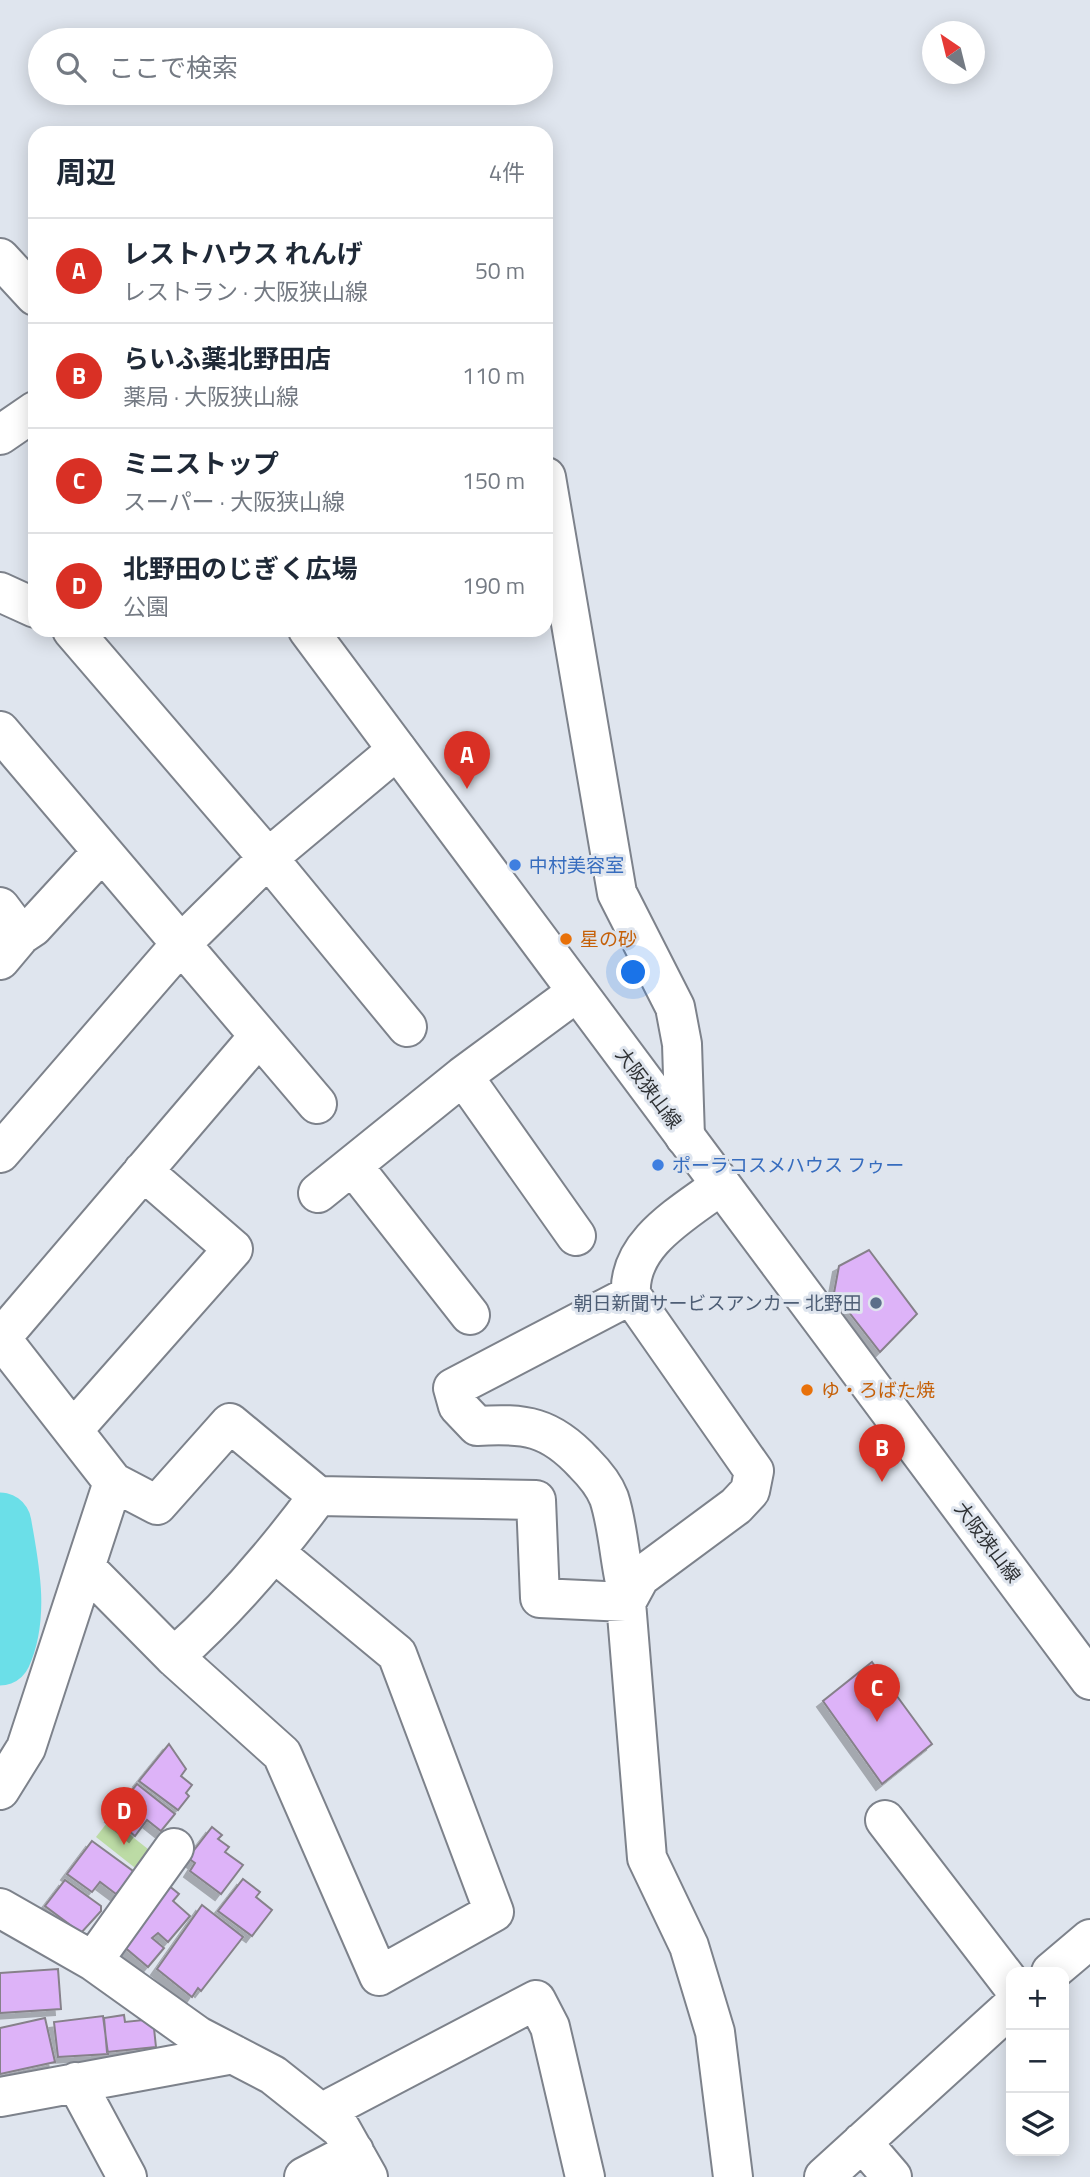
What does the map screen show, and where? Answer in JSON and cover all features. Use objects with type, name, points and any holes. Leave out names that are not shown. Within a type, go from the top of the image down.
[{"type":"street","points":[[0,258],[28,288]]},
{"type":"street","points":[[0,435],[28,416]]},
{"type":"street","points":[[553,519],[617,893],[675,1007],[682,1045],[685,1137]]},
{"type":"street","points":[[0,592],[28,605]]},
{"type":"street","points":[[78,637],[268,858],[407,1027]]},
{"type":"street","name":"大阪狭山線","points":[[313,637],[1090,1680]]},
{"type":"street","points":[[0,731],[317,1104]]},
{"type":"street","points":[[0,1153],[180,945],[268,858],[397,750]]},
{"type":"street","points":[[7,934],[33,927],[101,853]]},
{"type":"street","points":[[318,1193],[463,1076],[577,992]]},
{"type":"street","points":[[258,1037],[0,1337],[113,1482],[157,1505],[230,1423],[318,1496],[536,1500],[540,1598],[633,1589],[736,1506],[750,1491],[754,1471],[631,1295],[630,1277],[651,1238],[721,1185]]},
{"type":"street","points":[[463,1076],[576,1236]]},
{"type":"street","points":[[353,1166],[470,1315]]},
{"type":"street","points":[[73,1430],[233,1249],[143,1171]]},
{"type":"street","points":[[631,1295],[453,1388],[458,1406],[477,1426],[516,1424],[547,1432],[568,1446],[593,1472],[608,1496],[624,1577],[633,1589],[647,1858],[689,1946],[715,2032],[733,2177]]},
{"type":"street","points":[[0,1790],[26,1748],[113,1482]]},
{"type":"street","points":[[174,1657],[217,1618],[275,1553],[318,1496]]},
{"type":"street","points":[[86,1568],[174,1657],[282,1754],[379,1976],[494,1912],[397,1654],[275,1553]]},
{"type":"street","points":[[885,1820],[1006,1977]]},
{"type":"street","points":[[93,1961],[174,1848]]},
{"type":"street","points":[[0,1908],[93,1961],[198,2036],[273,2075],[341,2129],[361,2164],[303,2177]]},
{"type":"street","points":[[1057,1967],[1090,1939]]},
{"type":"street","points":[[321,2113],[536,2000],[550,2027],[585,2177]]},
{"type":"street","points":[[824,2177],[1006,2012]]},
{"type":"street","points":[[0,2097],[233,2054]]},
{"type":"street","points":[[76,2082],[127,2177]]},
{"type":"street","points":[[862,2142],[892,2177]]},
{"type":"green space","points":[[110,1819],[153,1853],[139,1871],[96,1837]]},
{"type":"building","name":"朝日新聞サービスアンカー 北野田","points":[[869,1250],[917,1314],[880,1352],[834,1293],[839,1266]]},
{"type":"building","points":[[872,1662],[932,1744],[882,1784],[823,1701]]},
{"type":"building","points":[[169,1744],[186,1769],[181,1776],[192,1785],[186,1793],[189,1796],[178,1810],[139,1781]]},
{"type":"building","points":[[137,1784],[175,1814],[161,1831],[147,1820],[135,1836],[111,1816]]},
{"type":"building","points":[[212,1827],[222,1835],[218,1839],[229,1847],[225,1852],[243,1865],[221,1894],[190,1871],[195,1863],[188,1858]]},
{"type":"building","points":[[92,1841],[133,1871],[132,1876],[116,1894],[100,1882],[92,1892],[67,1874]]},
{"type":"building","points":[[243,1879],[260,1892],[256,1897],[272,1910],[252,1936],[218,1911]]},
{"type":"building","points":[[65,1880],[101,1906],[101,1911],[81,1933],[45,1906]]},
{"type":"building","points":[[168,1885],[179,1894],[173,1901],[190,1916],[168,1942],[158,1933],[152,1938],[164,1948],[148,1967],[122,1945]]},
{"type":"building","points":[[202,1905],[243,1937],[201,1991],[198,1988],[192,1997],[157,1969]]},
{"type":"building","points":[[58,1969],[61,2009],[0,2013],[0,1973]]},
{"type":"building","points":[[124,2015],[125,2022],[153,2019],[156,2047],[107,2052],[104,2018]]},
{"type":"building","points":[[103,2016],[108,2054],[58,2057],[54,2022]]},
{"type":"building","points":[[45,2018],[55,2062],[0,2074],[0,2028]]},
{"type":"waterway","points":[[0,1524],[10,1606],[9,1623],[0,1654]]},
{"type":"place","name":"レストハウス れんげ","points":[[467,789]]},
{"type":"place","name":"中村美容室","points":[[515,865]]},
{"type":"place","name":"星の砂","points":[[566,939]]},
{"type":"place","name":"ポーラコスメハウス フゥー","points":[[658,1165]]},
{"type":"place","name":"朝日新聞サービスアンカー 北野田","points":[[876,1303]]},
{"type":"place","name":"ゆ・ろばた焼","points":[[807,1390]]},
{"type":"place","name":"らいふ薬北野田店","points":[[882,1482]]},
{"type":"place","name":"ミニストップ","points":[[877,1722]]},
{"type":"place","name":"北野田のじぎく広場","points":[[124,1845]]}]
